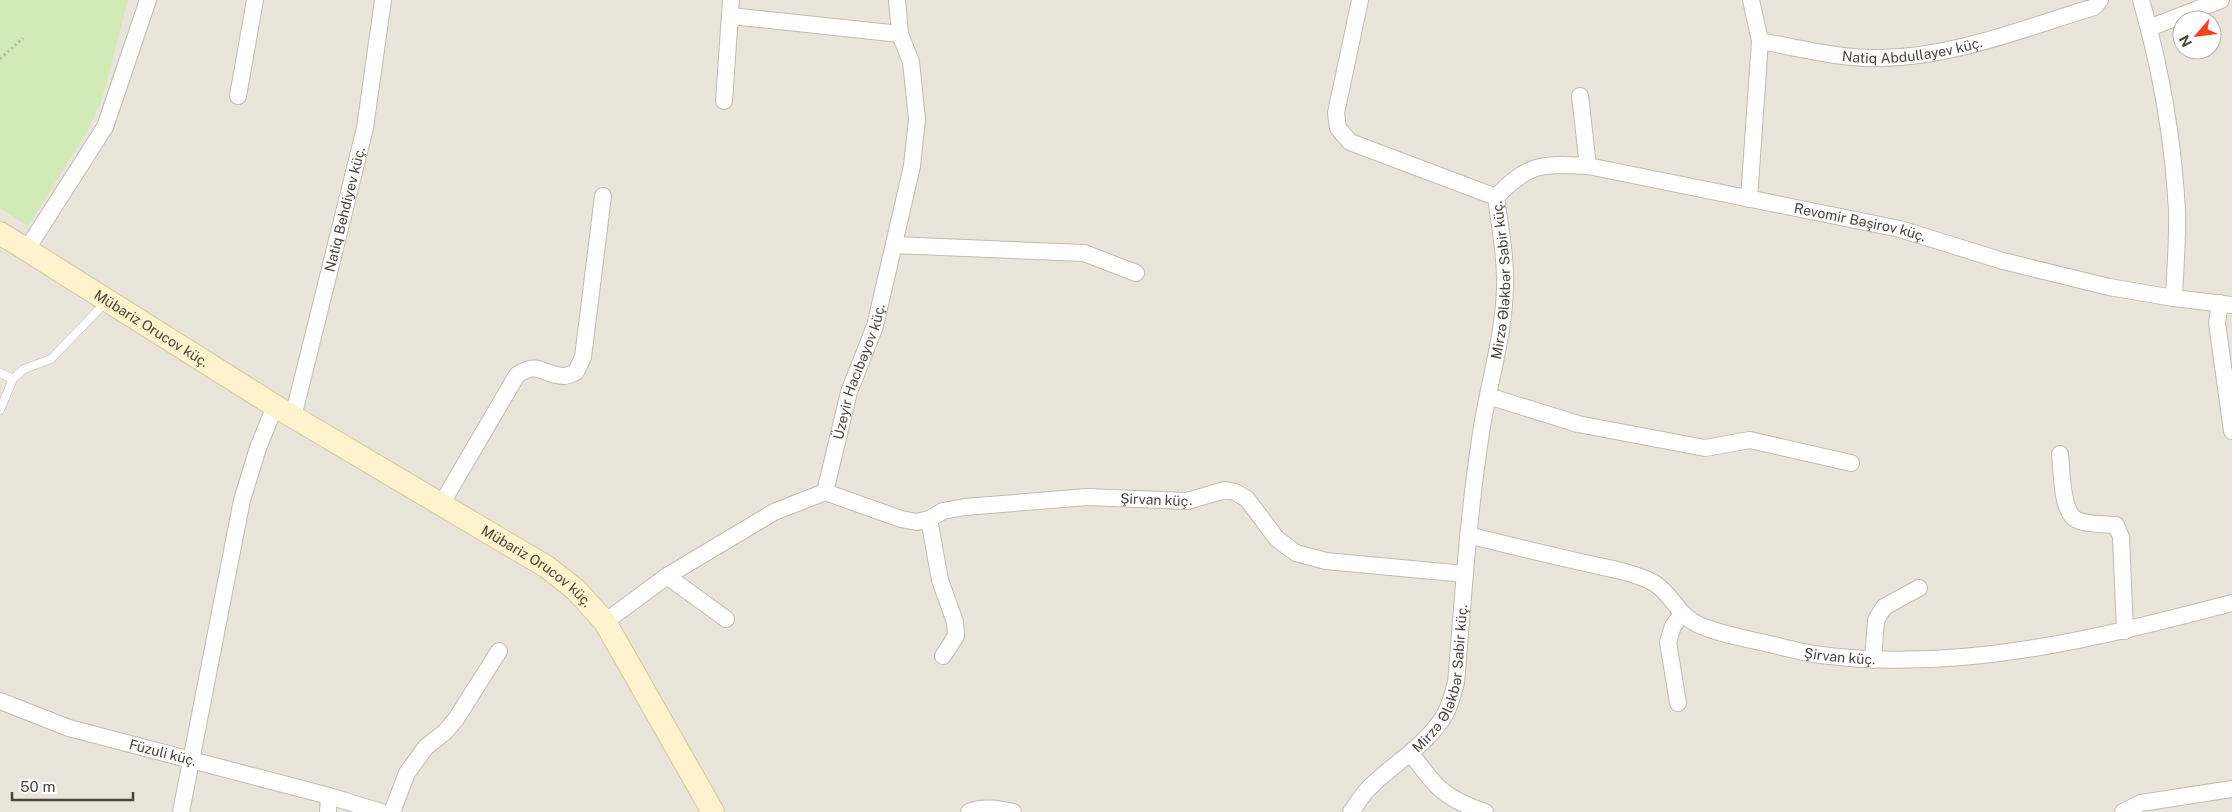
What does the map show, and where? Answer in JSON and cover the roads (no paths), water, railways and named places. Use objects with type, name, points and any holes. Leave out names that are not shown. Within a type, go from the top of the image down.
[{"type":"street","points":[[27,249],[105,127],[148,0]]},
{"type":"street","points":[[238,96],[255,0]]},
{"type":"street","name":"Natiq Behdiyev küç.","points":[[284,412],[365,128],[382,0]]},
{"type":"street","name":"Üzeyir Hacıbəyov küç.","points":[[825,492],[849,392],[875,326],[912,166],[917,119],[911,62],[900,34],[897,0]]},
{"type":"street","name":"Mirzə Ələkbər Sabir küç.","points":[[1351,812],[1367,790],[1411,753],[1441,722],[1449,706],[1456,683],[1468,536],[1481,433],[1500,333],[1505,288],[1503,250],[1496,197],[1350,142],[1338,128],[1336,113],[1360,0]]},
{"type":"street","points":[[1749,199],[1760,41],[1751,0]]},
{"type":"street","name":"Natiq Abdullayev küç.","points":[[1760,41],[1846,56],[1880,58],[1926,54],[1974,44],[2094,7],[2100,0]]},
{"type":"street","points":[[2140,0],[2149,28],[2169,122],[2177,212],[2174,298]]},
{"type":"street","points":[[2149,28],[2221,0]]},
{"type":"street","points":[[724,100],[731,8],[900,34]]},
{"type":"street","points":[[1580,96],[1588,166]]},
{"type":"street","name":"Revomir Bəşirov küç.","points":[[1496,197],[1512,180],[1529,169],[1552,164],[1588,166],[1900,229],[2056,276],[2174,298],[2226,304]]},
{"type":"street","points":[[442,502],[517,375],[527,368],[541,369],[565,376],[576,372],[583,357],[603,196]]},
{"type":"street","name":"Mübariz Orucov küç.","points":[[0,234],[27,249],[284,412],[442,502],[547,567],[576,590],[605,622],[714,812]]},
{"type":"street","points":[[894,245],[1084,253],[1136,273]]},
{"type":"street","points":[[2226,304],[2217,322],[2232,431]]},
{"type":"street","points":[[1488,396],[1578,424],[1704,448],[1750,440],[1851,463]]},
{"type":"street","points":[[181,812],[242,500],[258,448],[284,412]]},
{"type":"street","points":[[2060,454],[2065,499],[2069,514],[2078,520],[2116,525],[2121,537],[2125,631]]},
{"type":"street","name":"Şirvan küç.","points":[[825,492],[901,519],[917,522],[929,519],[943,511],[965,507],[1087,497],[1187,501],[1225,490],[1235,492],[1247,499],[1278,540],[1296,553],[1326,561],[1465,574]]},
{"type":"street","points":[[605,622],[668,576],[774,512],[825,492]]},
{"type":"street","points":[[929,519],[940,580],[955,622],[956,636],[943,656]]},
{"type":"street","name":"Şirvan küç.","points":[[1468,536],[1626,572],[1654,583],[1661,588],[1668,594],[1682,614],[1696,624],[1740,637],[1819,655],[1873,660],[1916,660],[1987,655],[2048,646],[2125,631],[2232,603]]},
{"type":"street","points":[[668,576],[726,619]]},
{"type":"street","points":[[1873,660],[1876,620],[1884,607],[1920,588]]},
{"type":"street","points":[[1678,703],[1668,642],[1673,626],[1682,614]]},
{"type":"street","points":[[392,812],[407,773],[426,747],[445,732],[456,719],[499,651]]},
{"type":"street","name":"Füzuli küç.","points":[[0,701],[69,728],[192,761],[328,804],[381,812]]},
{"type":"street","points":[[1411,753],[1431,782],[1444,794],[1464,806],[1485,812]]},
{"type":"street","points":[[2123,812],[2142,803],[2232,789]]},
{"type":"street","points":[[969,812],[991,808],[1013,812]]},
{"type":"lane","points":[[0,410],[13,379],[24,369],[51,359],[108,300]]},
{"type":"lane","points":[[0,373],[13,379]]}]
